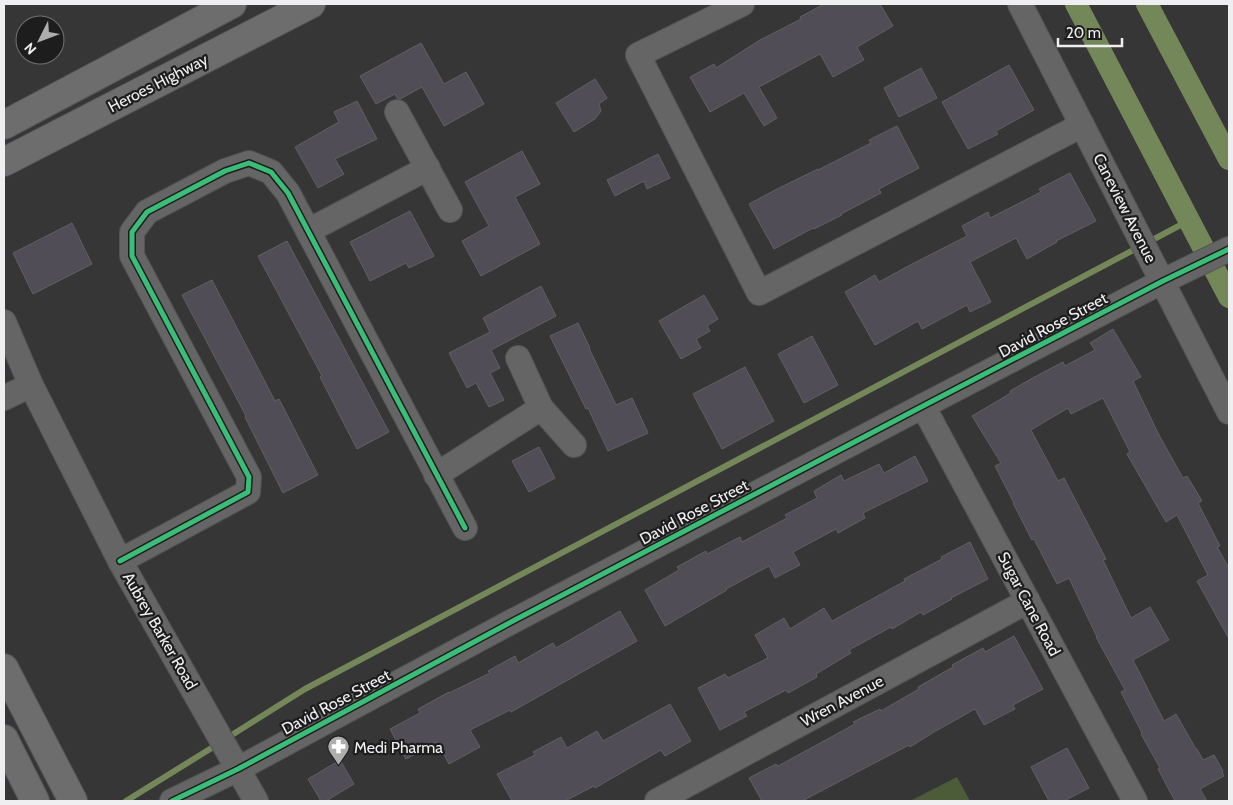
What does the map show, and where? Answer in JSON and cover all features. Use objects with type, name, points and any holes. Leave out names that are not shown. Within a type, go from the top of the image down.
[{"type":"main road","points":[[4,125],[232,4]]},
{"type":"main road","name":"Heroes Highway","points":[[10,163],[311,4]]},
{"type":"main road","points":[[4,668],[73,801]]},
{"type":"main road","points":[[4,739],[35,801]]},
{"type":"street","points":[[742,4],[638,55],[758,293],[1082,125]]},
{"type":"street","name":"Caneview Avenue","points":[[1020,4],[1165,280],[1229,412]]},
{"type":"street","points":[[397,112],[450,210]]},
{"type":"street","points":[[120,561],[248,492],[249,478],[132,256],[132,232],[147,212],[225,171],[249,163],[271,172],[288,193],[465,528]]},
{"type":"street","points":[[308,231],[428,168]]},
{"type":"street","name":"David Rose Street","points":[[172,801],[238,769],[503,626],[923,406],[1165,280],[1229,249]]},
{"type":"street","name":"Aubrey Barker Road","points":[[4,322],[31,385],[120,561],[256,801]]},
{"type":"street","points":[[518,358],[541,408],[574,445]]},
{"type":"street","points":[[4,398],[31,385]]},
{"type":"street","name":"Sugar Cane Road","points":[[923,406],[1135,801]]},
{"type":"street","points":[[436,475],[541,408]]},
{"type":"street","name":"Wren Avenue","points":[[657,801],[1028,601]]},
{"type":"green space","points":[[957,777],[970,801],[910,801]]},
{"type":"building","points":[[824,4],[880,4],[893,26],[857,47],[864,60],[833,77],[820,54],[759,87],[777,118],[764,126],[744,93],[710,112],[690,77],[714,64],[716,68],[760,40],[801,19],[800,17]]},
{"type":"building","points":[[421,43],[444,84],[466,72],[484,104],[444,126],[422,87],[400,99],[395,94],[376,104],[360,76]]},
{"type":"building","points":[[1009,65],[1034,110],[996,131],[998,134],[968,149],[942,102]]},
{"type":"building","points":[[921,68],[937,98],[899,117],[884,88]]},
{"type":"building","points":[[595,79],[607,98],[599,104],[601,111],[595,119],[574,132],[556,103]]},
{"type":"building","points":[[357,101],[377,139],[335,159],[344,174],[318,188],[295,147],[339,122],[334,112]]},
{"type":"building","points":[[897,126],[919,168],[879,189],[881,193],[842,215],[774,249],[749,204],[871,143],[869,140]]},
{"type":"building","points":[[522,151],[540,184],[515,197],[540,244],[481,276],[462,241],[489,226],[465,182]]},
{"type":"building","points":[[658,154],[670,178],[647,189],[644,181],[615,196],[607,180]]},
{"type":"building","points":[[1070,173],[1096,221],[1056,241],[1027,259],[1016,238],[970,262],[991,302],[970,312],[967,305],[922,329],[918,321],[875,345],[845,292],[875,275],[879,282],[967,236],[962,226],[988,212],[990,218],[1041,192],[1039,189]]},
{"type":"building","points":[[410,211],[434,256],[409,268],[406,263],[370,281],[350,242]]},
{"type":"building","points":[[72,223],[92,264],[33,294],[13,253]]},
{"type":"building","points":[[287,241],[389,432],[357,449],[320,377],[322,376],[258,256]]},
{"type":"building","points":[[212,280],[275,401],[279,399],[318,475],[283,493],[246,416],[182,295]]},
{"type":"building","points":[[541,286],[556,316],[491,350],[500,368],[490,373],[504,400],[489,407],[476,383],[467,388],[449,353],[490,332],[483,318]]},
{"type":"building","points":[[704,295],[718,319],[707,326],[710,331],[696,339],[701,348],[681,359],[659,321]]},
{"type":"building","points":[[578,323],[616,405],[632,398],[648,433],[608,451],[588,408],[586,409],[550,336]]},
{"type":"building","points":[[1113,329],[1141,377],[1133,381],[1159,435],[1183,478],[1187,476],[1202,501],[1198,503],[1220,546],[1217,547],[1229,568],[1229,639],[1197,581],[1208,575],[1177,515],[1166,522],[1127,454],[1130,452],[1103,398],[1071,414],[1068,408],[1031,430],[1058,481],[1064,478],[1106,559],[1103,560],[1131,618],[1150,607],[1169,640],[1133,660],[1164,721],[1176,714],[1203,760],[1214,755],[1223,771],[1224,776],[1200,789],[1207,801],[1175,801],[1121,692],[1125,690],[1096,637],[1069,578],[1057,584],[1034,539],[1032,540],[995,466],[1001,463],[972,416],[1029,380],[1063,362],[1065,366],[1095,350],[1090,343]]},
{"type":"building","points":[[812,336],[838,385],[804,403],[778,354]]},
{"type":"building","points":[[745,367],[774,421],[722,449],[693,394]]},
{"type":"building","points":[[539,447],[555,478],[529,492],[512,461]]},
{"type":"building","points":[[915,456],[928,481],[863,513],[865,518],[838,533],[836,529],[793,552],[800,565],[775,578],[769,566],[726,589],[665,626],[645,590],[679,570],[677,567],[706,551],[707,554],[740,537],[742,542],[787,518],[785,515],[817,498],[814,491],[841,475],[844,481],[879,464],[884,473]]},
{"type":"building","points":[[970,542],[988,579],[923,615],[921,612],[849,650],[851,653],[816,674],[817,677],[788,693],[786,690],[744,712],[747,716],[720,730],[698,688],[725,674],[728,678],[768,658],[755,635],[784,618],[790,629],[824,608],[832,621],[905,581],[904,579]]},
{"type":"building","points":[[620,611],[637,641],[511,712],[510,710],[470,730],[480,747],[449,764],[437,742],[406,759],[390,729],[420,713],[418,709],[490,673],[488,671],[515,656],[518,663],[553,643],[556,648]]},
{"type":"building","points":[[1014,636],[1043,689],[1013,705],[1015,709],[984,725],[975,709],[910,747],[909,745],[802,801],[762,801],[749,778],[776,764],[778,766],[855,724],[853,722],[880,709],[881,711],[953,667],[952,665],[983,648],[985,652]]},
{"type":"building","points":[[670,704],[691,741],[665,756],[661,750],[595,788],[594,786],[565,801],[512,801],[497,774],[535,755],[533,752],[561,737],[567,748],[597,731],[603,741]]},
{"type":"building","points":[[1067,748],[1089,788],[1064,801],[1049,801],[1031,767]]},
{"type":"building","points":[[340,760],[354,784],[326,801],[321,801],[308,779]]},
{"type":"waterway","points":[[1076,4],[1229,297]]},
{"type":"waterway","points":[[1147,4],[1229,159]]},
{"type":"waterway","points":[[227,738],[305,689],[1190,220]]},
{"type":"waterway","points":[[126,801],[218,744]]},
{"type":"cycle path","points":[[120,561],[248,492],[249,477],[132,256],[132,232],[147,212],[225,171],[249,163],[271,172],[288,193],[465,528]]},
{"type":"cycle path","points":[[172,801],[238,769],[511,622],[923,406],[1163,281],[1229,249]]},
{"type":"place","name":"Medi Pharma","points":[[338,766]]}]
